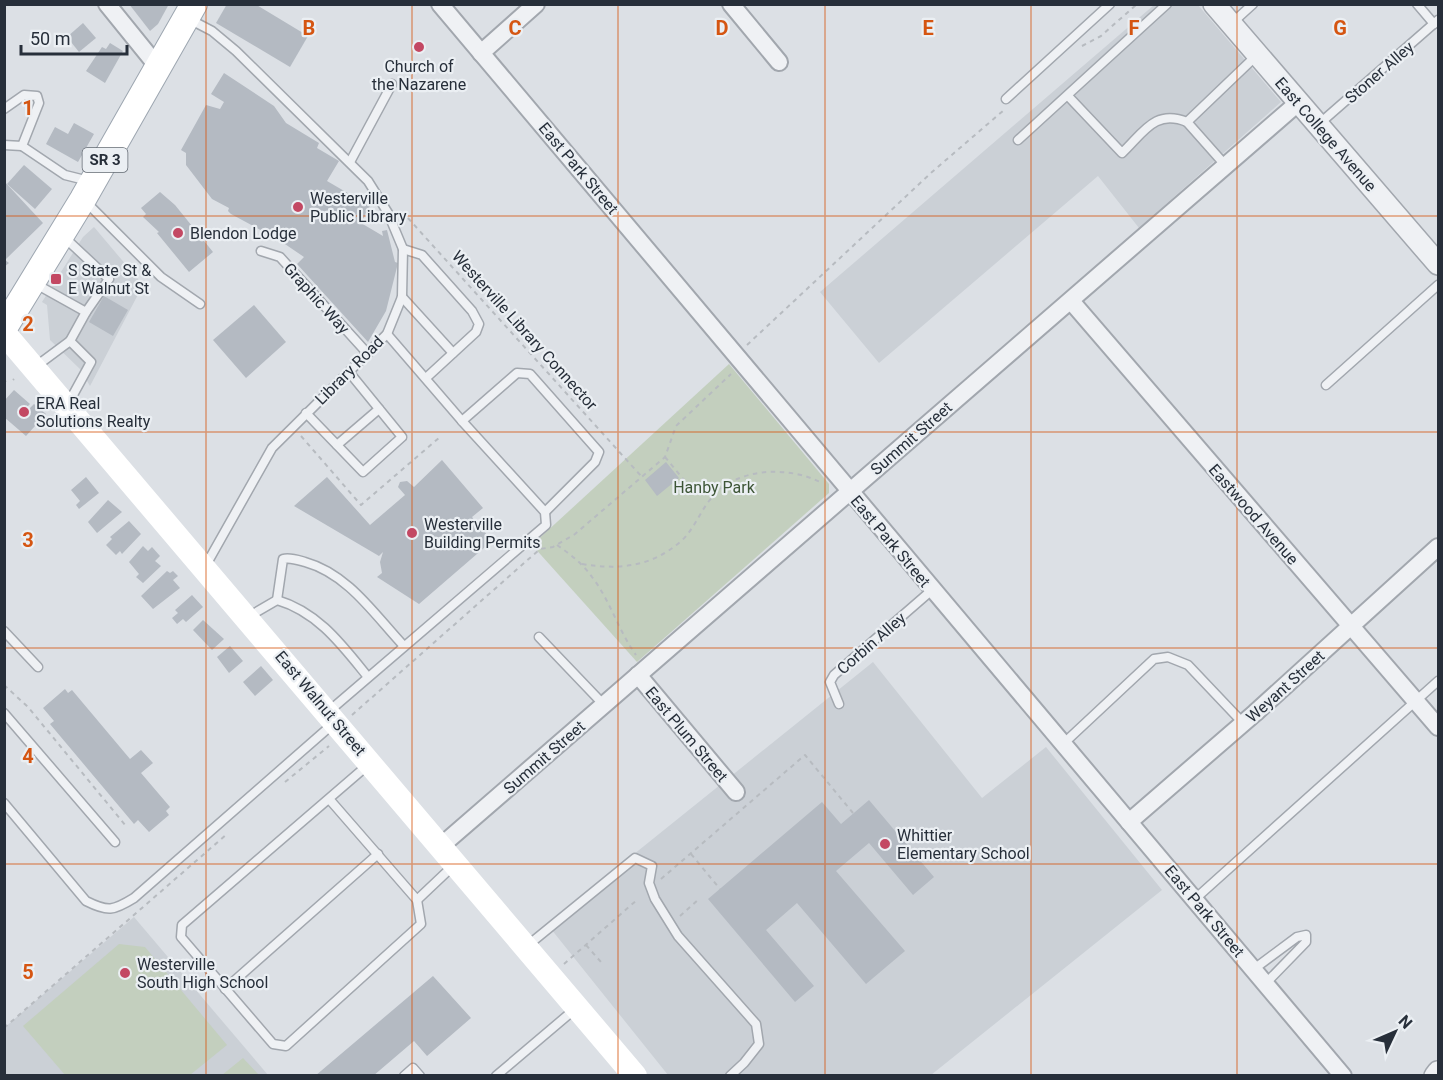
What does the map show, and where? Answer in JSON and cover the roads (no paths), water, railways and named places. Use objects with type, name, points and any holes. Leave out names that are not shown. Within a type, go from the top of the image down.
[{"type":"main road","name":"SR 3","points":[[4,331],[190,11]]},
{"type":"main road","name":"East Walnut Street","points":[[4,331],[636,1076]]},
{"type":"street","points":[[106,4],[158,67]]},
{"type":"street","name":"East Park Street","points":[[440,4],[1343,1076]]},
{"type":"street","points":[[481,53],[536,4]]},
{"type":"street","points":[[731,4],[778,62]]},
{"type":"street","name":"East College Avenue","points":[[1214,4],[1438,264]]},
{"type":"street","name":"Summit Street","points":[[448,855],[604,705],[638,667],[849,491],[1299,102]]},
{"type":"street","name":"Eastwood Avenue","points":[[1071,301],[1438,727]]},
{"type":"street","name":"Weyant Street","points":[[1129,822],[1244,724],[1438,547]]},
{"type":"street","name":"East Plum Street","points":[[638,667],[736,792]]},
{"type":"street","points":[[1435,1076],[1438,1072]]},
{"type":"lane","points":[[1008,102],[1110,4]]},
{"type":"lane","points":[[1018,140],[1167,4]]},
{"type":"lane","points":[[1231,24],[1253,4]]},
{"type":"lane","points":[[1417,4],[1436,22]]},
{"type":"lane","name":"Library Road","points":[[190,11],[236,51],[368,181],[385,208],[403,249],[402,297],[387,334],[272,448],[205,567]]},
{"type":"lane","name":"Stoner Alley","points":[[1319,125],[1436,22]]},
{"type":"lane","points":[[1187,122],[1257,54]]},
{"type":"lane","points":[[350,162],[392,84]]},
{"type":"lane","points":[[4,109],[24,95],[37,96],[39,103],[22,146]]},
{"type":"lane","points":[[1068,96],[1122,153],[1159,119],[1174,117],[1187,122],[1226,166]]},
{"type":"lane","points":[[4,145],[22,146],[88,190],[161,278],[200,304]]},
{"type":"lane","points":[[35,368],[70,341],[86,312],[109,279],[61,235]]},
{"type":"lane","points":[[403,249],[422,255],[472,311],[479,324],[476,332],[426,378]]},
{"type":"lane","name":"Graphic Way","points":[[261,251],[280,257],[368,354]]},
{"type":"lane","points":[[33,282],[86,312]]},
{"type":"lane","points":[[1326,385],[1438,285]]},
{"type":"lane","points":[[402,297],[453,353]]},
{"type":"lane","points":[[4,803],[86,901],[103,910],[118,907],[134,898],[336,721],[368,677],[546,525],[545,512],[462,422],[387,334]]},
{"type":"lane","points":[[68,405],[92,362],[70,341]]},
{"type":"lane","points":[[306,412],[363,472],[402,437],[349,372]]},
{"type":"lane","points":[[462,422],[517,373],[530,374],[599,452],[595,462],[545,512]]},
{"type":"lane","points":[[337,445],[379,408]]},
{"type":"lane","points":[[277,600],[283,559],[290,558],[330,570],[344,581],[403,645]]},
{"type":"lane","name":"Corbin Alley","points":[[839,704],[830,682],[834,675],[932,590]]},
{"type":"lane","points":[[248,617],[277,600],[290,604],[317,620],[368,677]]},
{"type":"lane","points":[[4,631],[38,667]]},
{"type":"lane","points":[[539,636],[604,705]]},
{"type":"lane","points":[[1063,744],[1154,659],[1168,657],[1188,665],[1244,724]]},
{"type":"lane","points":[[1195,899],[1438,681]]},
{"type":"lane","points":[[4,713],[115,842]]},
{"type":"lane","points":[[330,800],[417,900],[421,924],[286,1046],[273,1044],[182,938],[182,925],[371,763]]},
{"type":"lane","points":[[225,989],[378,855]]},
{"type":"lane","points":[[417,900],[448,855]]},
{"type":"lane","points":[[526,947],[634,858],[652,866],[649,883],[655,898],[678,936],[756,1024],[759,1044],[730,1076]]},
{"type":"lane","points":[[1254,969],[1297,937],[1306,935],[1306,942],[1266,983]]},
{"type":"lane","points":[[496,1076],[577,1007]]},
{"type":"lane","points":[[404,1076],[413,1068],[420,1076]]},
{"type":"place","name":"Church of the Nazarene","points":[[419,47]]},
{"type":"place","name":"Westerville Public Library","points":[[298,207]]},
{"type":"place","name":"Blendon Lodge","points":[[178,233]]},
{"type":"place","name":"S State St & E Walnut St","points":[[56,279]]},
{"type":"place","name":"ERA Real Solutions Realty","points":[[24,412]]},
{"type":"place","name":"Westerville Building Permits","points":[[412,533]]},
{"type":"place","name":"Whittier Elementary School","points":[[885,844]]},
{"type":"place","name":"Westerville South High School","points":[[125,973]]},
{"type":"park label","name":"Hanby Park","points":[[714,487]]}]
